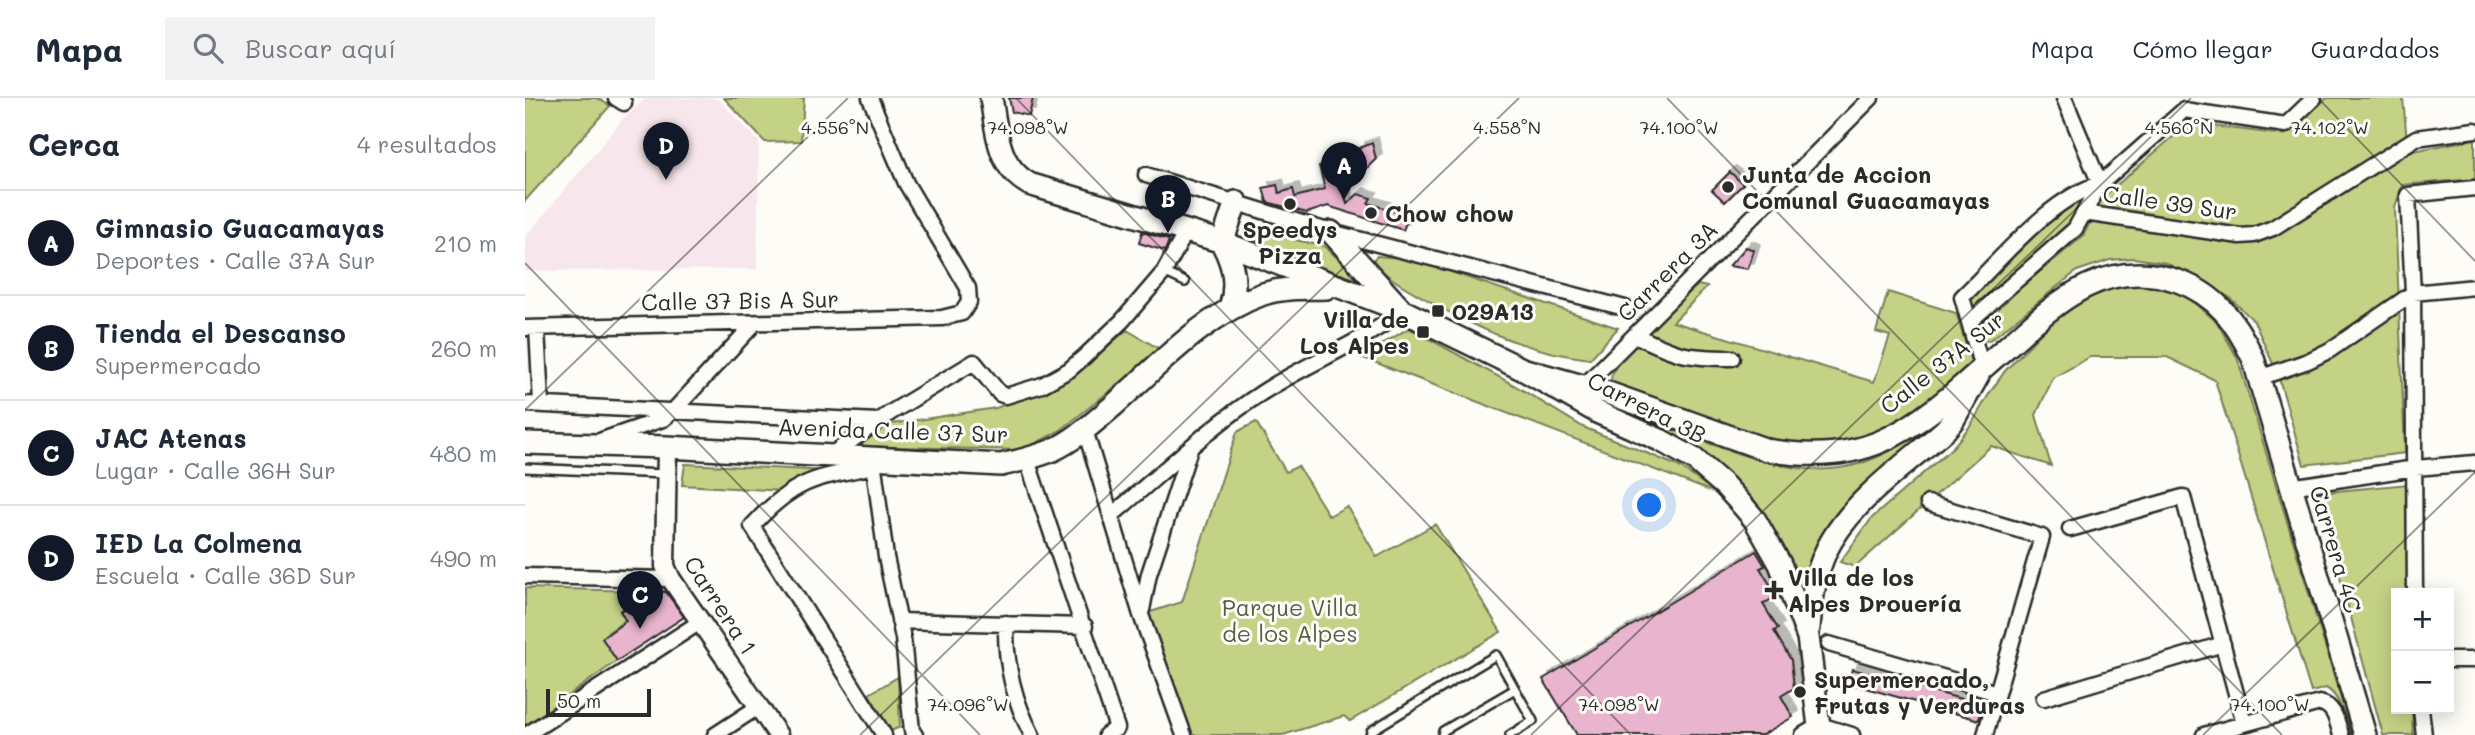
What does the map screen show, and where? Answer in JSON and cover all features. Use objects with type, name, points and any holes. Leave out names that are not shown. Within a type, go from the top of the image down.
[{"type":"main road","points":[[991,98],[1003,157],[1017,177],[1029,184],[1187,230],[1340,288]]},
{"type":"main road","points":[[1230,308],[1235,284],[1232,264],[1222,243],[1236,202]]},
{"type":"main road","points":[[1331,232],[1403,311]]},
{"type":"main road","name":"Calle 37A Sur","points":[[1523,369],[1584,386],[1747,444],[1793,454],[1815,455],[1860,449],[1883,440],[1922,417],[2068,295],[2109,278],[2148,274],[2189,285],[2223,308],[2246,342],[2259,378]]},
{"type":"main road","name":"Avenida Calle 37 Sur","points":[[525,443],[831,455],[874,463],[1001,465],[1027,460],[1054,449],[1086,430],[1202,327],[1230,308],[1283,289],[1340,288],[1403,311],[1523,369]]},
{"type":"main road","points":[[1808,637],[1813,591],[1831,540],[1854,512],[1954,419],[1982,368]]},
{"type":"main road","name":"Carrera 3B","points":[[1523,369],[1597,412],[1674,447],[1708,469],[1744,507],[1763,533],[1785,574],[1808,637],[1814,732]]},
{"type":"main road","name":"Carrera 4C","points":[[2259,378],[2365,735]]},
{"type":"street","name":"Calle 37 Bis A Sur","points":[[531,328],[956,316],[968,305],[968,288],[906,183],[870,98]]},
{"type":"street","name":"Carrera 3A","points":[[1584,386],[1871,98]]},
{"type":"street","points":[[2064,98],[2100,184]]},
{"type":"street","points":[[1969,322],[2075,229],[2100,184],[2184,110],[2285,125],[2314,98]]},
{"type":"street","name":"Calle 39 Sur","points":[[2084,213],[2241,236],[2254,235],[2273,228],[2416,138],[2475,130]]},
{"type":"street","points":[[1146,175],[1331,232],[1625,308]]},
{"type":"street","points":[[1982,368],[1962,297],[2061,203],[2082,189],[2100,184]]},
{"type":"street","points":[[2415,588],[2413,293],[2407,195],[2475,188]]},
{"type":"street","points":[[831,455],[878,421],[974,362],[1003,396],[1042,385],[1069,370],[1122,321],[1164,272],[1187,230]]},
{"type":"street","points":[[2259,378],[2308,361],[2330,350],[2413,293],[2475,287]]},
{"type":"street","points":[[1112,515],[1232,413],[1369,334],[1403,311]]},
{"type":"street","points":[[591,444],[663,419],[755,323]]},
{"type":"street","points":[[531,328],[541,403]]},
{"type":"street","points":[[1635,335],[1681,355],[1694,358],[1732,358]]},
{"type":"street","points":[[525,404],[878,421]]},
{"type":"street","points":[[1086,430],[1141,615],[1184,735]]},
{"type":"street","name":"Carrera 1","points":[[667,447],[664,560],[671,579],[778,735]]},
{"type":"street","points":[[1141,615],[1149,573],[1191,448]]},
{"type":"street","points":[[1027,460],[1085,626],[1112,732]]},
{"type":"street","points":[[884,735],[753,526],[773,503],[799,485],[874,463],[886,556],[899,621],[911,734]]},
{"type":"street","points":[[2290,487],[2415,468],[2475,463]]},
{"type":"street","points":[[2070,529],[2183,497],[2244,723]]},
{"type":"street","points":[[1929,503],[2042,537],[1985,735]]},
{"type":"street","points":[[525,576],[671,579]]},
{"type":"street","points":[[899,621],[1085,626]]},
{"type":"street","points":[[526,735],[547,729],[700,622]]},
{"type":"street","points":[[1006,623],[1009,673],[1018,706],[1032,735]]},
{"type":"street","points":[[1829,643],[1997,693]]},
{"type":"street","points":[[2044,698],[2223,644]]},
{"type":"street","points":[[2454,660],[2475,660]]},
{"type":"street","points":[[2204,735],[2315,703],[2325,704],[2333,710],[2341,735]]},
{"type":"street","points":[[715,735],[758,706]]},
{"type":"street","points":[[2422,714],[2424,735]]},
{"type":"street","points":[[1814,732],[1852,735]]},
{"type":"lane","points":[[1164,272],[1185,282]]},
{"type":"lane","points":[[525,468],[666,474]]},
{"type":"lane","points":[[1370,735],[1371,731],[1496,655],[1533,720],[1510,735]]},
{"type":"lane","points":[[1442,735],[1443,731],[1515,688]]},
{"type":"shaded area","points":[[646,98],[717,98],[759,142],[757,269],[525,271],[525,238],[623,119]]},
{"type":"green space","points":[[525,98],[597,98],[610,106],[525,201]]},
{"type":"green space","points":[[724,98],[804,98],[801,141],[765,142]]},
{"type":"green space","points":[[2327,98],[2403,98],[2408,152],[2475,139],[2475,179],[2402,185],[2395,208],[2405,453],[2304,465],[2278,375],[2254,321],[2229,297],[2166,263],[2134,258],[2110,260],[2077,271],[1993,338],[1987,341],[1978,334],[1979,322],[2083,236],[2103,197],[2189,123],[2284,135]]},
{"type":"green space","points":[[2087,194],[2069,226],[1971,313],[1970,296],[2050,216]]},
{"type":"green space","points":[[1252,231],[1324,246],[1355,274],[1354,278],[1275,250],[1250,237]]},
{"type":"green space","points":[[1377,256],[1412,259],[1618,328],[1590,359],[1524,345],[1463,320],[1403,286],[1372,261]]},
{"type":"green space","points":[[2140,281],[2185,295],[2217,322],[2237,357],[2352,735],[2335,696],[2326,688],[2311,692],[2215,380],[2167,357],[2090,357],[2053,378],[2036,415],[2051,466],[1991,446],[1855,567],[1840,562],[1872,518],[1953,447],[1971,425],[2005,371],[2060,313],[2102,288]]},
{"type":"green space","points":[[1698,285],[1707,287],[1673,322],[1874,382],[1890,336],[1876,332],[1888,292],[1956,313],[1971,362],[1910,415],[1888,429],[1855,441],[1821,445],[1786,443],[1750,435],[1680,411],[1616,385],[1611,380],[1614,371],[1634,345]]},
{"type":"green space","points":[[1409,328],[1514,385],[1583,427],[1678,466],[1718,494],[1361,357]]},
{"type":"green space","points":[[1127,330],[1161,350],[1061,430],[1023,450],[854,446],[885,425],[996,408],[1066,381]]},
{"type":"green space","points":[[1643,419],[1770,463],[1822,469],[1846,467],[1872,459],[1942,419],[1867,483],[1828,526],[1816,550],[1804,592],[1777,537],[1760,512],[1717,467]]},
{"type":"green space","name":"Parque Villa de los Alpes","points":[[1256,422],[1286,472],[1298,466],[1329,516],[1347,506],[1377,557],[1435,524],[1501,632],[1350,721],[1344,716],[1283,735],[1183,735],[1141,615],[1182,602],[1237,432]]},
{"type":"green space","points":[[685,464],[830,471],[785,491],[682,485]]},
{"type":"green space","points":[[2408,484],[2410,588],[2391,588],[2391,714],[2412,714],[2413,735],[2383,735],[2317,493]]},
{"type":"green space","points":[[525,588],[639,591],[640,600],[620,611],[626,621],[602,638],[617,661],[525,726]]},
{"type":"green space","points":[[898,677],[900,727],[891,731],[869,694]]},
{"type":"building","points":[[1009,98],[1033,98],[1029,116],[1012,112]]},
{"type":"building","points":[[1372,143],[1376,159],[1365,170],[1359,148]]},
{"type":"building","points":[[1331,163],[1336,184],[1341,182],[1347,204],[1358,194],[1371,198],[1368,203],[1409,216],[1403,230],[1328,206],[1307,213],[1267,202],[1263,188],[1277,185],[1279,193],[1293,189],[1295,197],[1325,189],[1319,166]]},
{"type":"building","name":"Junta de Accion Comunal Guacamayas","points":[[1730,172],[1743,184],[1725,202],[1712,190]]},
{"type":"building","points":[[1142,232],[1169,240],[1165,251],[1139,243]]},
{"type":"building","points":[[1746,247],[1754,250],[1748,269],[1729,266]]},
{"type":"building","points":[[1756,551],[1765,566],[1760,568],[1777,596],[1763,604],[1778,629],[1774,631],[1791,660],[1794,688],[1781,696],[1793,717],[1762,735],[1577,735],[1543,679]]},
{"type":"building","points":[[639,591],[666,592],[684,617],[617,661],[602,638],[626,621],[620,611],[640,600]]},
{"type":"building","points":[[1852,669],[1983,705],[1979,720],[1848,683]]},
{"type":"place","name":"IED La Colmena","points":[[666,180]]},
{"type":"place","name":"Junta de Accion Comunal Guacamayas","points":[[1728,187]]},
{"type":"place","name":"Gimnasio Guacamayas","points":[[1344,200]]},
{"type":"place","name":"Speedys Pizza","points":[[1290,204]]},
{"type":"place","name":"Chow chow","points":[[1371,213]]},
{"type":"place","name":"Tienda el Descanso","points":[[1168,233]]},
{"type":"place","name":"029A13","points":[[1438,311]]},
{"type":"place","name":"Villa de Los Alpes","points":[[1423,332]]},
{"type":"place","name":"Villa de los Alpes Drouería","points":[[1774,590]]},
{"type":"place","name":"JAC Atenas","points":[[640,629]]},
{"type":"place","name":"Supermercado, Frutas y Verduras","points":[[1800,692]]}]
